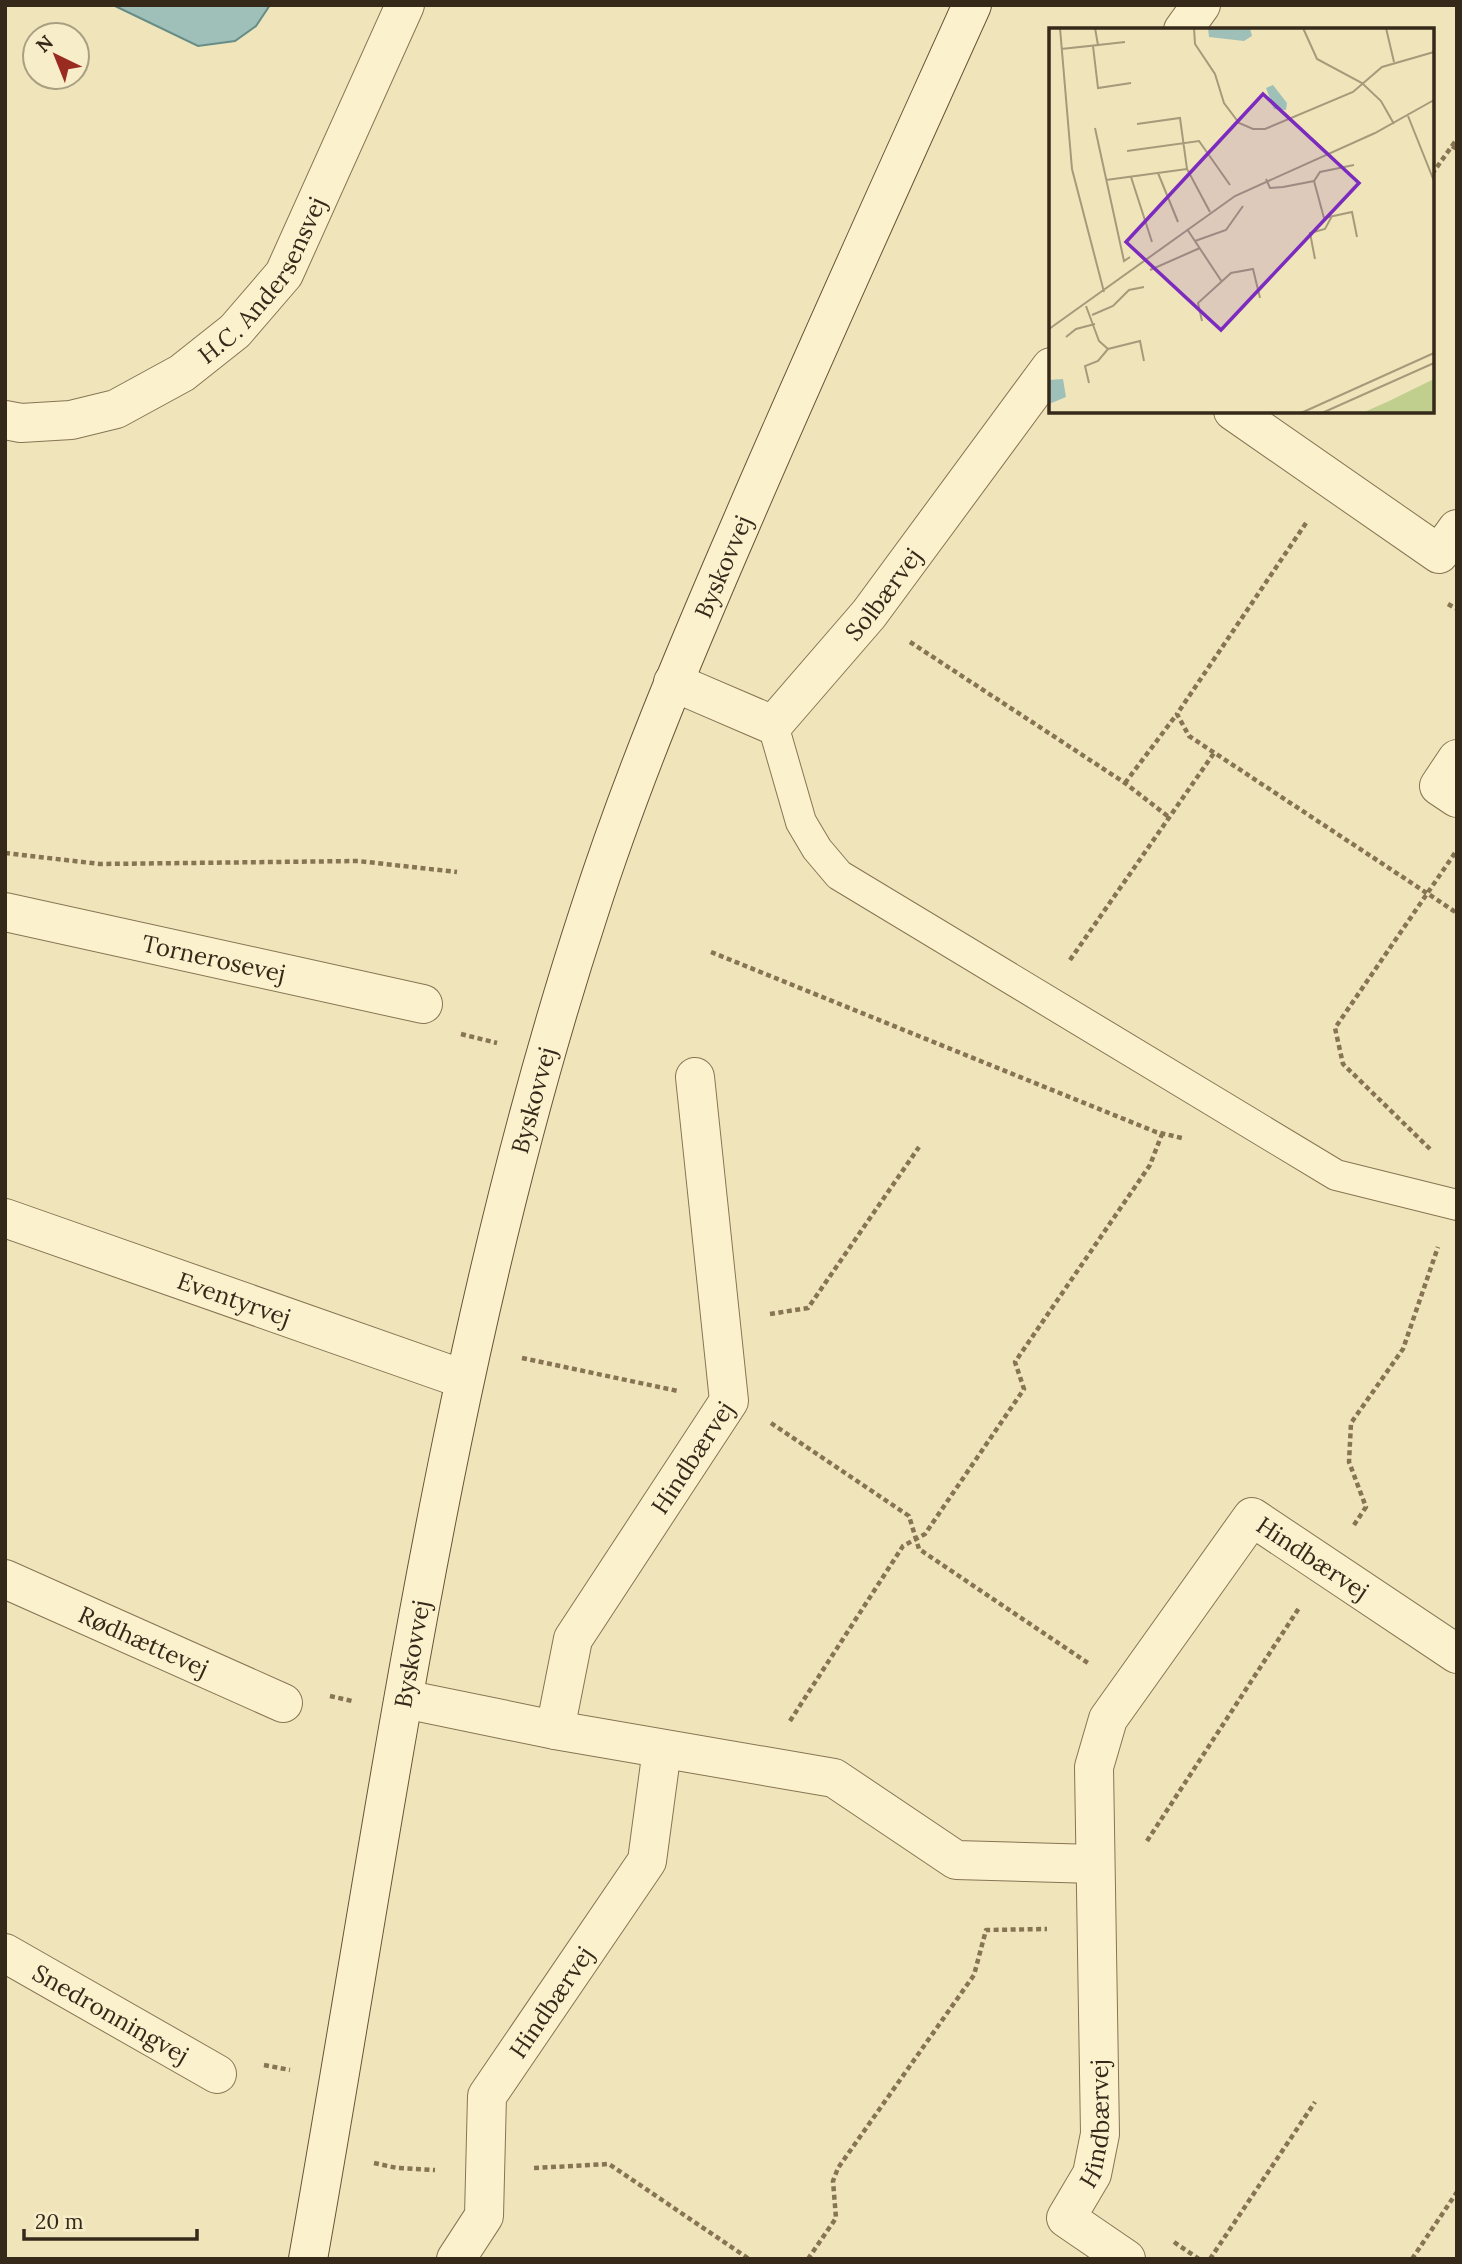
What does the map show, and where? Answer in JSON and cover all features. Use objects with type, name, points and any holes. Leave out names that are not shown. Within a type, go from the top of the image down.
[{"type":"street","name":"H.C. Andersensvej","points":[[5,420],[21,423],[71,420],[116,409],[182,373],[235,331],[284,274],[405,5]]},
{"type":"street","name":"Byskovvej","points":[[308,2259],[403,1706],[467,1363],[518,1151],[545,1056],[589,909],[673,682],[783,425],[972,5]]},
{"type":"street","points":[[1184,28],[1201,5]]},
{"type":"street","name":"Solbærvej","points":[[773,725],[869,614],[1049,370]]},
{"type":"street","points":[[1236,413],[1439,554],[1457,529]]},
{"type":"street","points":[[673,682],[773,725]]},
{"type":"street","points":[[1457,759],[1438,786],[1457,798]]},
{"type":"street","name":"Tornerosevej","points":[[5,912],[423,1004]]},
{"type":"street","name":"Hindbærvej","points":[[555,1730],[573,1639],[729,1401],[695,1077]]},
{"type":"street","name":"Eventyrvej","points":[[5,1218],[467,1363]]},
{"type":"street","name":"Hindbærvej","points":[[1126,2259],[1066,2218],[1092,2174],[1100,2134],[1094,1767],[1108,1719],[1252,1517],[1457,1654]]},
{"type":"street","name":"Rødhættevej","points":[[5,1579],[283,1703]]},
{"type":"street","points":[[403,1706],[834,1778],[956,1860],[1095,1864]]},
{"type":"street","name":"Hindbærvej","points":[[456,2259],[484,2216],[487,2096],[647,1861],[662,1749]]},
{"type":"street","name":"Snedronningvej","points":[[5,1953],[217,2074]]},
{"type":"lane","points":[[773,725],[802,822],[817,849],[839,875],[1336,1175],[1457,1205]]},
{"type":"path","points":[[1434,172],[1454,148],[1457,139]]},
{"type":"path","points":[[1125,783],[1177,714],[1312,515]]},
{"type":"path","points":[[1446,602],[1457,609]]},
{"type":"path","points":[[869,614],[1125,783],[1170,818]]},
{"type":"path","points":[[1177,714],[1189,736],[1457,914]]},
{"type":"path","points":[[1044,999],[1214,753]]},
{"type":"path","points":[[5,853],[100,864],[358,861],[457,872]]},
{"type":"path","points":[[711,952],[1162,1134],[1189,1140]]},
{"type":"path","points":[[423,1004],[448,1031],[545,1056]]},
{"type":"path","points":[[780,1769],[785,1729],[904,1546],[925,1534],[1024,1389],[1015,1362],[1150,1165],[1162,1134]]},
{"type":"path","points":[[720,1321],[808,1308],[919,1147]]},
{"type":"path","points":[[467,1363],[729,1401],[760,1416],[909,1516],[919,1549],[1129,1690]]},
{"type":"path","points":[[283,1703],[307,1691],[403,1706]]},
{"type":"path","points":[[808,2259],[836,2218],[833,2181],[838,2168],[974,1975],[986,1930],[1096,1929]]},
{"type":"path","points":[[217,2074],[245,2062],[339,2079]]},
{"type":"path","points":[[1210,2259],[1315,2102]]},
{"type":"path","points":[[327,2153],[397,2168],[485,2171],[609,2164],[749,2259]]},
{"type":"path","points":[[1412,2259],[1457,2192]]},
{"type":"water","points":[[113,5],[270,5],[256,26],[235,41],[198,46]]}]
